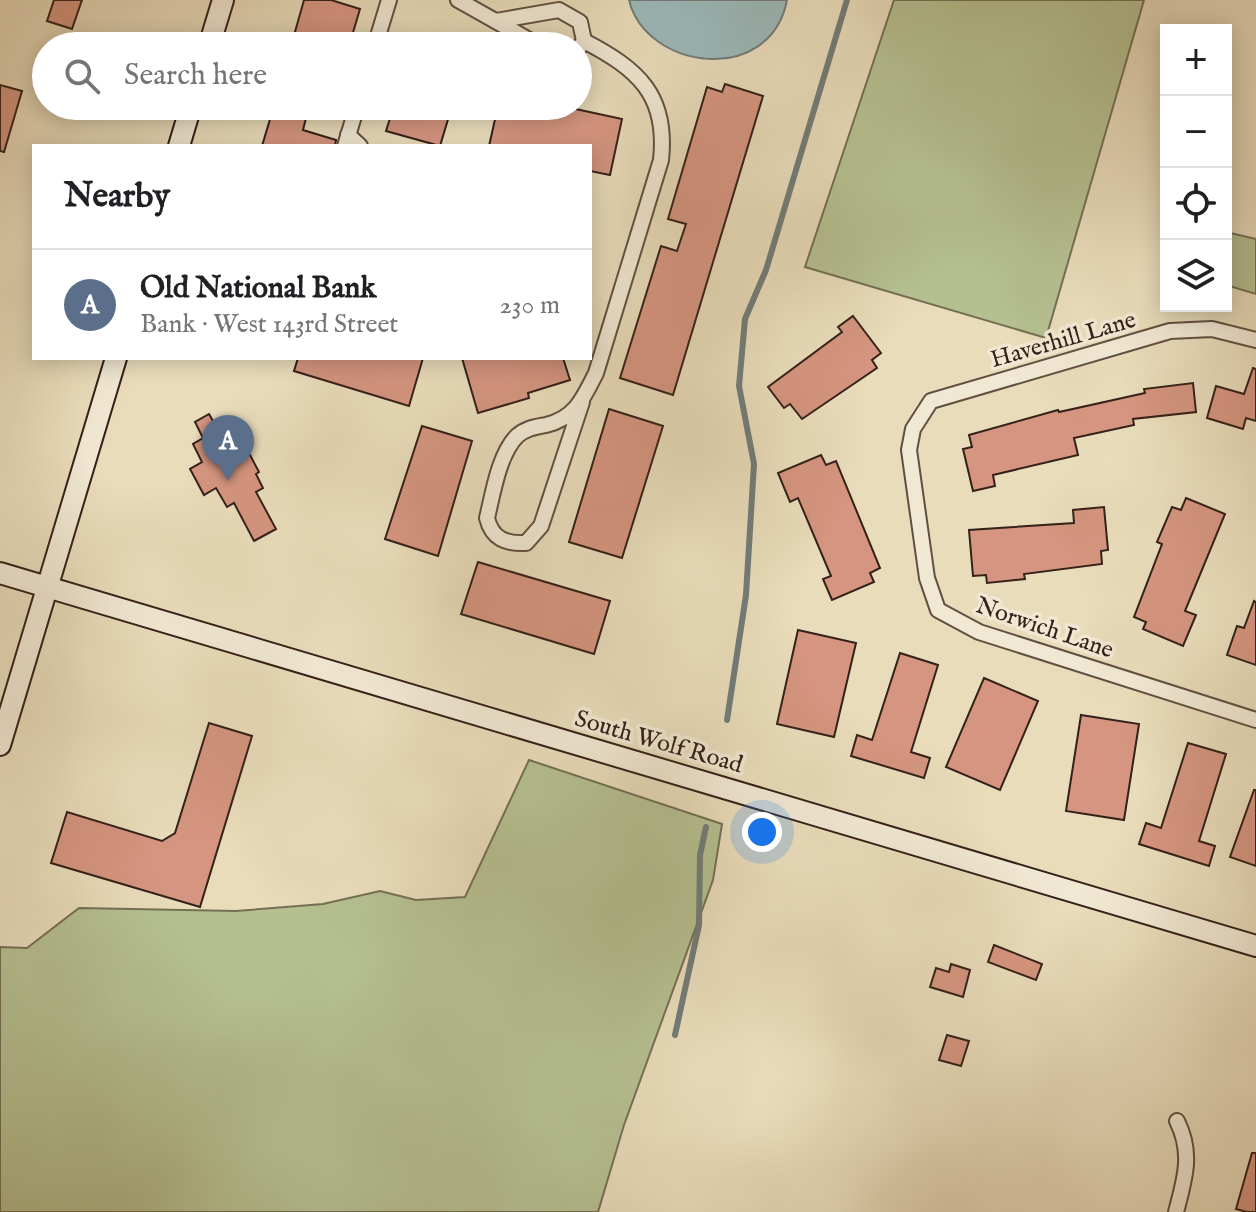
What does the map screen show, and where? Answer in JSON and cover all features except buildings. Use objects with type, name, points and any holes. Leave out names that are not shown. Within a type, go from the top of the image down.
[{"type":"main road","points":[[213,32],[223,0]]},
{"type":"main road","points":[[180,144],[187,120]]},
{"type":"main road","points":[[0,745],[115,360]]},
{"type":"main road","name":"South Wolf Road","points":[[0,573],[1256,946]]},
{"type":"street","points":[[379,32],[389,0]]},
{"type":"street","points":[[458,0],[515,32]]},
{"type":"street","points":[[496,21],[559,10],[580,22],[580,32]]},
{"type":"street","points":[[582,402],[568,418],[528,428],[517,436],[507,451],[487,518],[495,536],[503,541],[526,543],[541,526],[582,402],[596,373],[655,184],[664,136],[652,94],[641,79],[626,65],[592,50]]},
{"type":"street","points":[[346,141],[353,120]]},
{"type":"street","name":"Haverhill Lane","points":[[931,401],[1170,331],[1212,329],[1256,340]]},
{"type":"street","name":"Norwich Lane","points":[[931,401],[917,421],[909,450],[927,578],[938,610],[979,632],[1256,720]]},
{"type":"street","points":[[1176,1212],[1187,1169],[1188,1142],[1177,1121]]},
{"type":"green space","points":[[894,0],[1144,0],[1046,338],[805,267]]},
{"type":"green space","points":[[1232,233],[1256,239],[1256,294],[1232,287]]},
{"type":"green space","points":[[529,760],[722,824],[713,880],[624,1125],[598,1212],[0,1212],[0,947],[27,948],[79,908],[236,911],[323,904],[380,891],[416,900],[465,897]]},
{"type":"water","points":[[629,0],[787,0],[776,28],[758,47],[734,57],[708,59],[682,54],[658,42],[640,24]]},
{"type":"waterway","points":[[727,720],[746,595],[754,464],[739,386],[745,319],[766,270],[847,0]]},
{"type":"waterway","points":[[675,1035],[699,925],[700,855],[706,827]]},
{"type":"place","name":"Old National Bank","points":[[228,481]]}]
